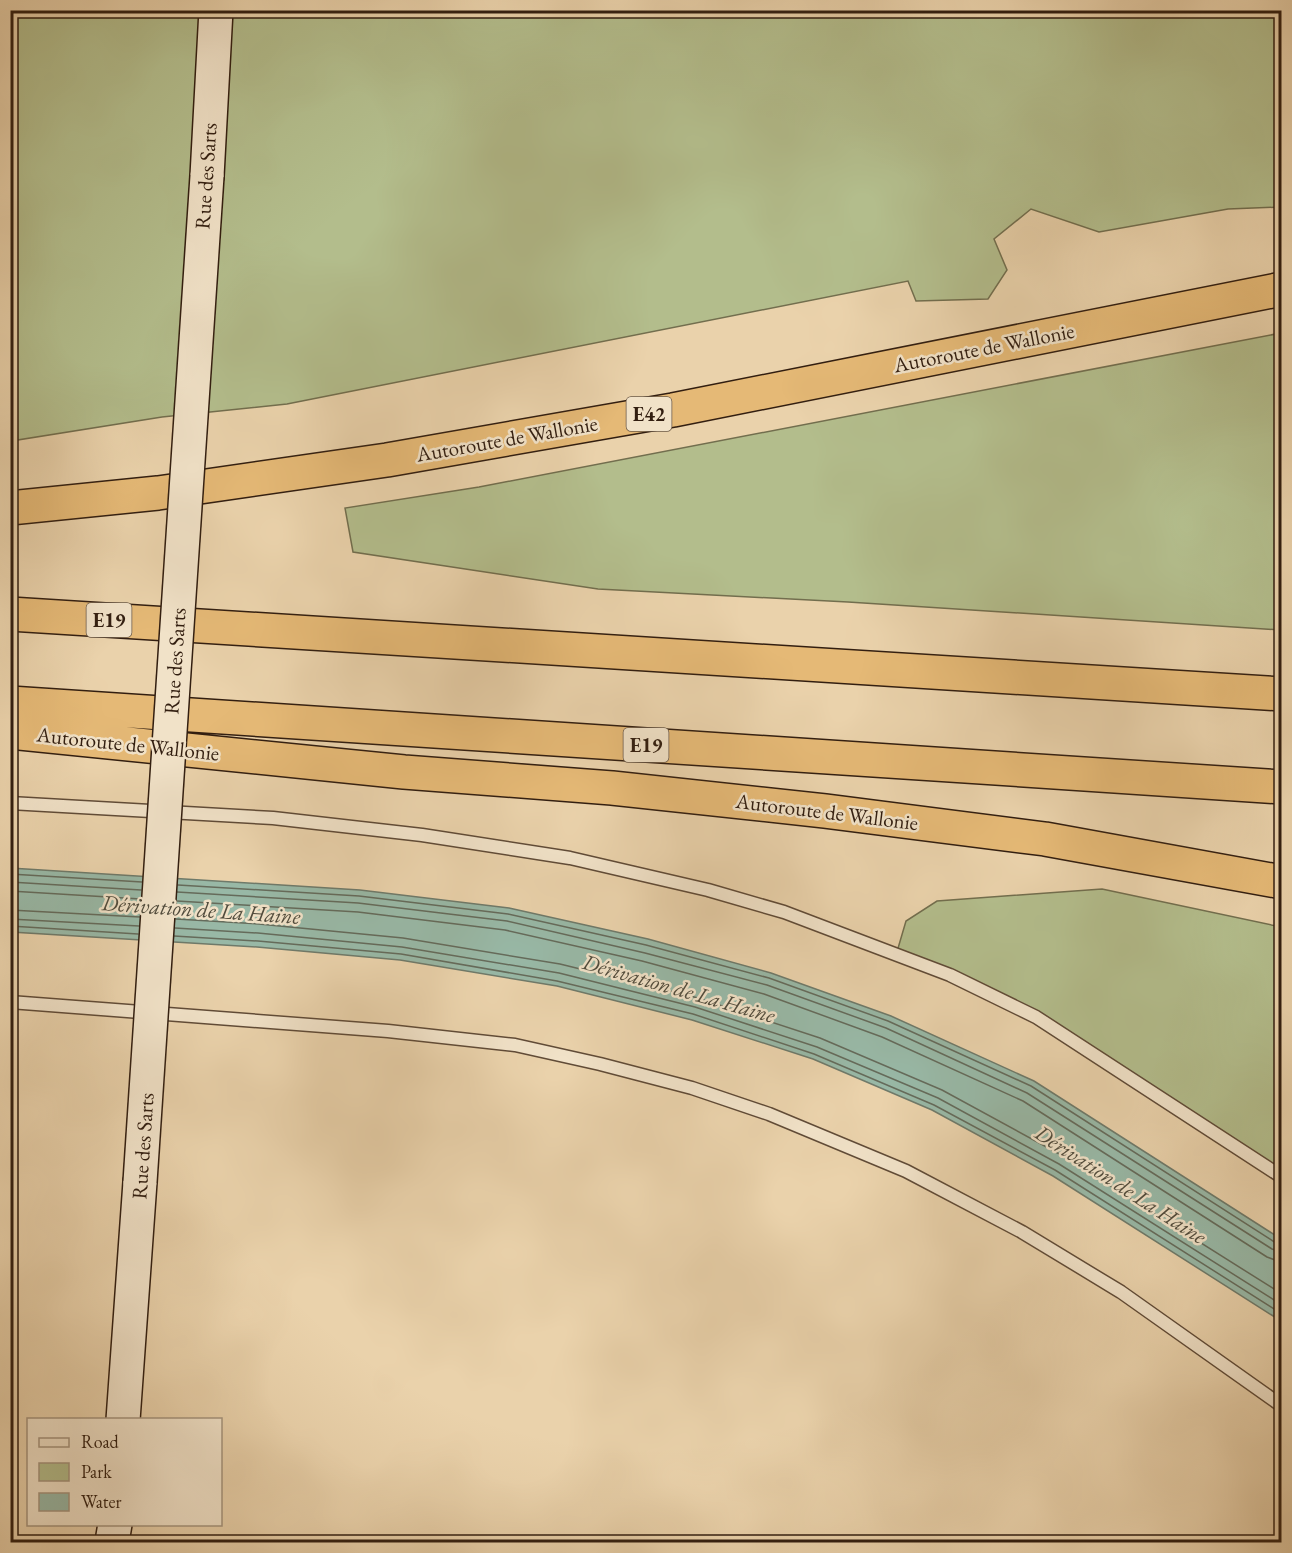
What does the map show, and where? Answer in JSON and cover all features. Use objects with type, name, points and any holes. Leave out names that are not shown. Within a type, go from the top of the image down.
[{"type":"highway","name":"Autoroute de Wallonie","points":[[10,508],[158,493],[398,458],[673,410],[1281,289]]},
{"type":"highway","name":"E19","points":[[10,614],[1281,694]]},
{"type":"highway","name":"E19","points":[[10,703],[1281,788]]},
{"type":"highway","name":"Autoroute de Wallonie","points":[[10,732],[404,772],[612,788],[825,811],[1045,839],[1281,882]]},
{"type":"street","name":"Rue des Sarts","points":[[123,1418],[207,176],[216,10]]},
{"type":"street","points":[[112,1542],[115,1526]]},
{"type":"lane","points":[[10,803],[273,818],[422,835],[570,858],[708,890],[784,912],[950,975],[1036,1017],[1281,1177]]},
{"type":"lane","points":[[10,1002],[388,1031],[515,1045],[692,1088],[769,1114],[906,1171],[1022,1232],[1121,1292],[1281,1406]]},
{"type":"green space","points":[[11,11],[1281,11],[1281,207],[1228,209],[1099,232],[1031,209],[994,239],[1007,270],[988,299],[916,301],[908,281],[287,404],[162,417],[11,441]]},
{"type":"green space","points":[[1281,333],[1281,630],[848,602],[598,589],[353,552],[345,508],[479,487]]},
{"type":"green space","points":[[1102,889],[1281,927],[1281,1177],[1036,1017],[896,955],[906,921],[937,901]]},
{"type":"water","name":"Dérivation de La Haine","points":[[10,868],[360,890],[509,908],[648,939],[771,973],[891,1016],[1034,1081],[1281,1239],[1281,1321],[1053,1176],[932,1110],[813,1059],[692,1020],[557,986],[400,960],[257,947],[11,932]]}]
